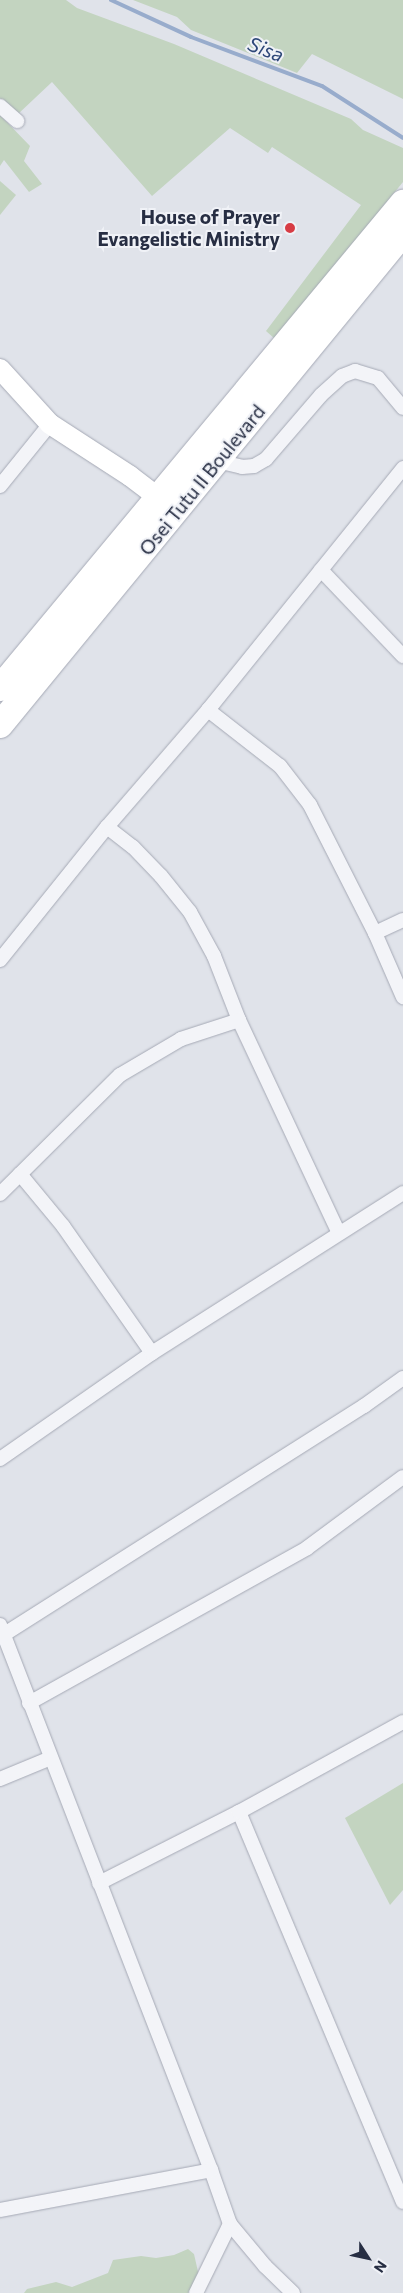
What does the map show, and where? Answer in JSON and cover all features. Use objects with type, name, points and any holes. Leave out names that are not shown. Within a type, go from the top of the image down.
[{"type":"highway","name":"Osei Tutu II Boulevard","points":[[0,726],[166,504],[403,203]]},
{"type":"highway","name":"Osei Tutu II Boulevard","points":[[0,688],[166,504],[217,461],[403,233]]},
{"type":"street","points":[[0,106],[17,121]]},
{"type":"street","points":[[0,369],[50,424],[166,504]]},
{"type":"street","points":[[217,461],[242,467],[254,466],[266,459],[320,395],[342,376],[355,371],[378,378],[403,408]]},
{"type":"street","points":[[0,486],[50,424]]},
{"type":"street","points":[[0,960],[107,827],[208,710],[403,468]]},
{"type":"street","points":[[321,570],[403,656]]},
{"type":"street","points":[[208,710],[280,766],[310,805],[375,933],[403,997]]},
{"type":"street","points":[[107,827],[133,847],[161,876],[190,912],[214,956],[239,1020],[339,1232]]},
{"type":"street","points":[[375,933],[403,920]]},
{"type":"street","points":[[0,1194],[120,1075],[181,1040],[239,1020]]},
{"type":"street","points":[[20,1174],[63,1226],[152,1353]]},
{"type":"street","points":[[0,1458],[152,1353],[339,1232],[403,1193]]},
{"type":"street","points":[[293,2293],[265,2266],[230,2224],[212,2170],[50,1758],[2,1630],[364,1406],[403,1378]]},
{"type":"street","points":[[29,1703],[307,1548],[403,1477]]},
{"type":"street","points":[[99,1883],[239,1812],[403,1722]]},
{"type":"street","points":[[0,1779],[50,1758]]},
{"type":"street","points":[[239,1812],[403,2202]]},
{"type":"street","points":[[0,2210],[212,2170]]},
{"type":"street","points":[[196,2293],[230,2224]]},
{"type":"green space","points":[[0,0],[66,0],[77,8],[174,44],[351,119],[363,130],[403,148],[403,182],[275,339],[266,331],[361,205],[272,147],[268,153],[230,128],[152,196],[52,82],[17,115],[0,101]]},
{"type":"green space","points":[[133,0],[403,0],[403,99],[312,54],[297,73],[191,30],[177,17]]},
{"type":"green space","points":[[0,115],[30,146],[24,161],[42,184],[29,192],[4,160],[0,166]]},
{"type":"green space","points":[[0,181],[16,195],[0,215]]},
{"type":"green space","points":[[403,1783],[403,1890],[390,1905],[345,1818]]},
{"type":"green space","points":[[188,2249],[194,2254],[199,2276],[193,2293],[24,2293],[27,2289],[56,2282],[72,2287],[108,2273],[113,2260],[141,2256],[156,2258],[174,2255]]},
{"type":"waterway","name":"Sisa","points":[[111,0],[191,37],[322,86],[403,138]]},
{"type":"place","name":"House of Prayer Evangelistic Ministry","points":[[290,228]]}]
